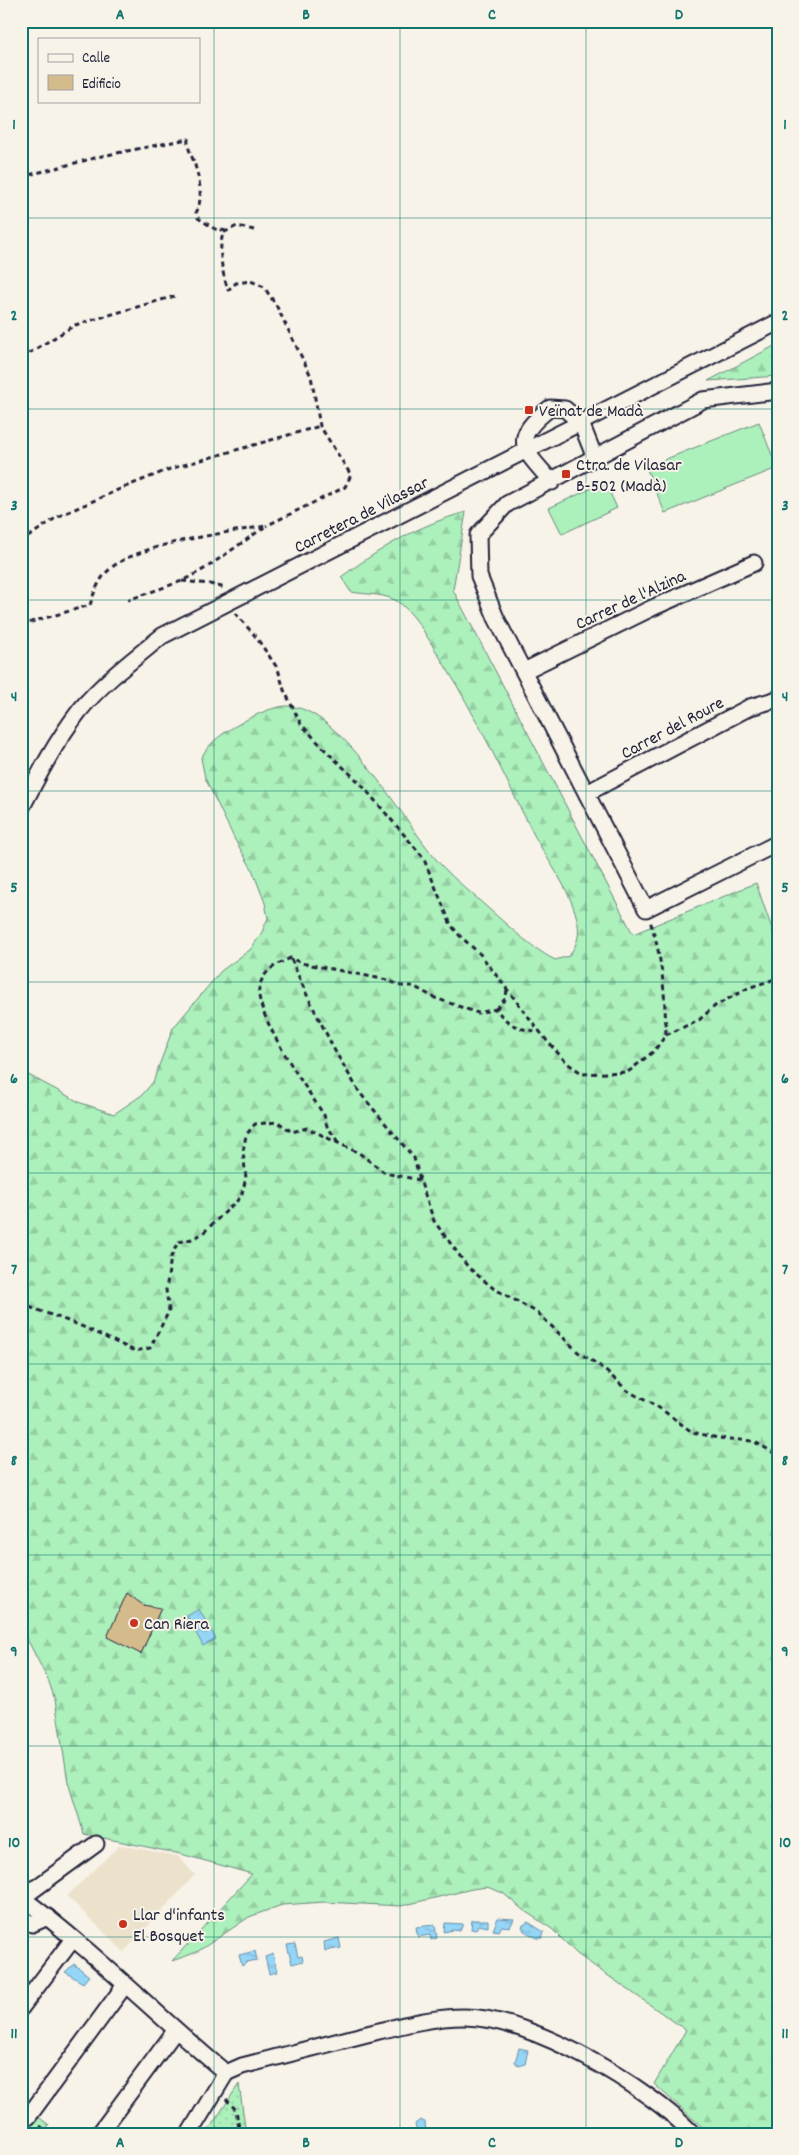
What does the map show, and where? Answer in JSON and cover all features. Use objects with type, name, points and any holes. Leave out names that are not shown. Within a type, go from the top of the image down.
[{"type":"street","name":"Carretera de Vilassar","points":[[21,809],[46,759],[81,710],[119,670],[162,636],[778,322]]},
{"type":"street","points":[[778,391],[703,400],[552,482],[507,504],[478,535],[479,576],[496,618],[646,909],[778,843]]},
{"type":"street","points":[[552,482],[525,452],[524,437],[532,422],[550,408],[565,409],[581,423],[595,458]]},
{"type":"street","name":"Carrer de l'Alzina","points":[[524,671],[652,608],[754,563]]},
{"type":"street","name":"Carrer del Roure","points":[[587,793],[750,706],[778,698]]},
{"type":"street","points":[[96,1844],[22,1898],[48,1917],[175,2031],[226,2073]]},
{"type":"street","points":[[21,1918],[32,1924],[48,1917]]},
{"type":"street","points":[[21,2008],[73,1939]]},
{"type":"street","points":[[28,2117],[125,1985]]},
{"type":"street","points":[[189,2134],[226,2073],[242,2066],[411,2023],[464,2017],[490,2020],[530,2032],[575,2052],[621,2078],[693,2134]]},
{"type":"street","points":[[99,2134],[175,2031]]},
{"type":"path","points":[[21,177],[102,156],[188,139],[200,194],[200,206],[196,213],[198,218],[215,229],[228,231]]},
{"type":"path","points":[[128,600],[182,581],[206,568],[266,526],[345,487],[351,475],[320,426],[311,376],[276,305],[264,287],[251,281],[236,283],[228,290],[223,275],[220,246],[223,233],[238,226],[254,230]]},
{"type":"path","points":[[21,358],[75,325],[175,296]]},
{"type":"path","points":[[21,392],[27,410],[21,433]]},
{"type":"path","points":[[21,542],[57,517],[120,488],[170,469],[320,426]]},
{"type":"path","points":[[21,625],[90,605],[95,589],[110,569],[131,556],[190,539],[266,526]]},
{"type":"path","points":[[182,581],[210,584],[245,594]]},
{"type":"path","points":[[228,603],[238,618],[256,637],[278,669],[284,690],[301,724],[360,783],[418,851],[427,866],[451,925],[480,954],[540,1031],[568,1063],[583,1074],[628,1072],[654,1051],[666,1035],[699,1020],[715,1006],[740,993],[778,978]]},
{"type":"path","points":[[646,909],[657,942],[665,988],[666,1035]]},
{"type":"path","points":[[291,958],[301,963],[387,980],[401,986],[413,986],[435,998],[478,1013],[496,1009],[506,998],[507,989]]},
{"type":"path","points":[[291,958],[265,973],[259,987],[259,998],[284,1054],[324,1115],[327,1126],[338,1143]]},
{"type":"path","points":[[291,958],[335,1051],[360,1093],[414,1158],[434,1221],[468,1267],[494,1288],[538,1313],[578,1352],[600,1366],[628,1391],[661,1409],[692,1432],[718,1438],[753,1441],[778,1456]]},
{"type":"path","points":[[496,1009],[502,1017],[520,1030],[540,1031]]},
{"type":"path","points":[[21,1304],[79,1325],[135,1351],[150,1348],[169,1311],[166,1290],[171,1257],[178,1242],[192,1239],[202,1234],[241,1197],[246,1178],[243,1152],[246,1135],[255,1124],[278,1122],[292,1132],[307,1128],[359,1153],[385,1173],[420,1180]]},
{"type":"path","points":[[216,2090],[236,2110],[240,2134]]},
{"type":"shaded area","name":"Llar d'infants El Bosquet","points":[[120,1845],[178,1856],[195,1875],[124,1952],[67,1896]]},
{"type":"green space","points":[[778,344],[778,376],[708,381]]},
{"type":"green space","points":[[759,422],[777,468],[665,513],[646,467]]},
{"type":"green space","points":[[605,482],[617,508],[562,534],[549,508]]},
{"type":"green space","points":[[466,512],[453,590],[633,934],[756,883],[778,946],[778,2134],[710,2134],[654,2084],[686,2030],[577,1954],[552,1929],[523,1910],[503,1893],[487,1887],[401,1906],[324,1902],[282,1905],[249,1917],[197,1952],[172,1961],[252,1874],[181,1854],[84,1834],[68,1782],[55,1700],[49,1682],[21,1627],[21,1071],[81,1103],[114,1114],[142,1095],[153,1082],[173,1028],[221,971],[251,949],[262,932],[268,918],[265,903],[252,869],[235,840],[205,778],[201,758],[205,751],[220,736],[232,728],[265,711],[286,706],[307,711],[329,725],[350,746],[392,798],[441,865],[513,930],[537,949],[555,960],[569,956],[575,945],[578,937],[578,924],[571,900],[533,833],[454,680],[423,630],[413,616],[396,600],[384,596],[351,592],[341,577],[401,538],[448,517]]},
{"type":"green space","points":[[239,2084],[246,2134],[206,2134]]},
{"type":"green space","points":[[21,2104],[49,2125],[43,2134],[21,2134]]},
{"type":"water","points":[[199,1609],[216,1639],[203,1646],[187,1616]]},
{"type":"water","points":[[498,1918],[514,1919],[510,1927],[502,1926],[499,1931],[493,1930]]},
{"type":"water","points":[[472,1920],[488,1920],[488,1927],[478,1925],[476,1930],[471,1929]]},
{"type":"water","points":[[528,1922],[544,1932],[542,1938],[537,1938],[524,1931],[522,1926]]},
{"type":"water","points":[[445,1923],[463,1924],[460,1931],[444,1932]]},
{"type":"water","points":[[435,1925],[437,1938],[431,1940],[430,1935],[418,1937],[416,1927]]},
{"type":"water","points":[[339,1938],[341,1948],[325,1951],[324,1942]]},
{"type":"water","points":[[295,1944],[298,1957],[302,1956],[303,1961],[292,1964],[287,1945]]},
{"type":"water","points":[[255,1951],[257,1960],[247,1962],[242,1966],[239,1955]]},
{"type":"water","points":[[273,1954],[277,1972],[269,1974],[265,1957]]},
{"type":"water","points":[[74,1964],[89,1976],[83,1983],[65,1972]]},
{"type":"water","points":[[519,2048],[528,2050],[525,2064],[519,2066],[515,2062]]},
{"type":"water","points":[[420,2120],[425,2122],[426,2134],[417,2134],[415,2124]]},
{"type":"building","name":"Can Riera","points":[[127,1593],[143,1605],[161,1608],[141,1654],[107,1637]]},
{"type":"place","name":"Veïnat de Madà","points":[[529,410]]},
{"type":"place","name":"Ctra. de Vilasar B-502 (Madà)","points":[[566,474]]},
{"type":"place","name":"Can Riera","points":[[134,1623]]},
{"type":"place","name":"Llar d'infants El Bosquet","points":[[123,1924]]}]
